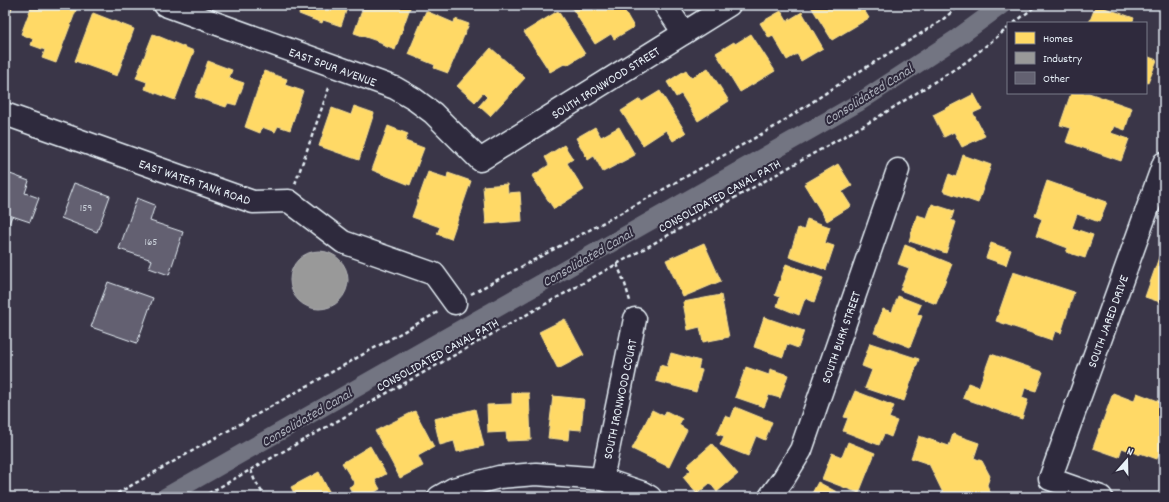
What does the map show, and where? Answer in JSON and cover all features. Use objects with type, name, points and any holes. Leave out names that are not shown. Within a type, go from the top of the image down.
[{"type":"street","name":"EAST SPUR AVENUE","points":[[165,5],[395,88],[414,99],[433,113],[480,160]]},
{"type":"street","points":[[665,5],[684,33]]},
{"type":"street","name":"SOUTH IRONWOOD STREET","points":[[480,160],[729,5]]},
{"type":"street","name":"EAST WATER TANK ROAD","points":[[5,114],[252,202],[289,201]]},
{"type":"street","name":"SOUTH JARED DRIVE","points":[[1102,497],[1050,479],[1157,203],[1164,163]]},
{"type":"street","name":"SOUTH BURK STREET","points":[[770,497],[784,478],[801,450],[898,170]]},
{"type":"street","points":[[289,201],[343,242],[434,274],[455,303]]},
{"type":"street","name":"SOUTH IRONWOOD COURT","points":[[602,479],[635,319]]},
{"type":"street","points":[[439,497],[453,489],[499,477],[536,474],[602,479],[643,493],[650,497]]},
{"type":"path","points":[[111,497],[455,303],[630,208],[776,126],[941,20],[960,5]]},
{"type":"path","points":[[1015,22],[1037,5]]},
{"type":"path","name":"CONSOLIDATED CANAL PATH","points":[[202,497],[875,119],[966,62],[1007,29]]},
{"type":"path","points":[[289,201],[337,67]]},
{"type":"path","points":[[617,264],[625,284],[635,319]]},
{"type":"path","points":[[251,470],[254,479],[265,497]]},
{"type":"building: Homes","points":[[5,5],[13,5],[5,26]]},
{"type":"building: Homes","points":[[32,5],[78,5],[56,63],[42,58],[45,50],[31,45],[33,39],[21,34]]},
{"type":"building: Homes","points":[[302,5],[348,5],[341,26],[323,20],[322,23],[299,14]]},
{"type":"building: Homes","points":[[364,5],[411,5],[395,50],[382,45],[383,43],[354,33]]},
{"type":"building: Homes","points":[[570,5],[621,5],[634,27],[614,39],[611,34],[595,44]]},
{"type":"building: Homes","points":[[810,5],[861,5],[869,18],[832,40]]},
{"type":"building: Homes","points":[[1096,5],[1134,18],[1132,22],[1089,22]]},
{"type":"building: Homes","points":[[426,11],[454,23],[455,19],[469,24],[448,73],[434,68],[435,65],[408,54]]},
{"type":"building: Homes","points":[[558,11],[585,54],[567,65],[566,63],[550,72],[524,32]]},
{"type":"building: Homes","points":[[781,11],[787,21],[802,12],[823,48],[801,61],[797,54],[787,60],[773,36],[769,38],[760,23]]},
{"type":"building: Homes","points":[[93,13],[134,29],[117,76],[75,61]]},
{"type":"building: Homes","points":[[153,34],[194,51],[175,100],[145,89],[147,82],[136,78]]},
{"type":"building: Homes","points":[[751,34],[775,71],[740,92],[716,53]]},
{"type":"building: Homes","points":[[491,48],[525,78],[490,116],[479,106],[487,97],[483,93],[475,102],[457,86]]},
{"type":"building: Homes","points":[[1147,56],[1157,60],[1147,82]]},
{"type":"building: Homes","points":[[208,61],[232,70],[229,78],[244,83],[236,105],[228,103],[226,107],[195,97]]},
{"type":"building: Homes","points":[[708,68],[729,101],[698,121],[681,94],[676,97],[667,82],[686,70],[691,78]]},
{"type":"building: Homes","points":[[264,71],[287,79],[285,85],[303,91],[290,130],[278,126],[275,132],[262,127],[260,133],[245,127]]},
{"type":"building: Homes","points":[[660,91],[686,133],[673,141],[666,130],[643,145],[621,111],[640,99],[642,102]]},
{"type":"building: Homes","points":[[974,94],[982,109],[973,113],[985,136],[962,147],[954,132],[944,137],[933,115]]},
{"type":"building: Homes","points":[[1071,94],[1092,94],[1132,108],[1125,130],[1114,126],[1111,133],[1129,139],[1121,161],[1066,142],[1071,128],[1060,125]]},
{"type":"building: Homes","points":[[354,106],[374,113],[359,160],[319,146],[332,108],[351,115]]},
{"type":"building: Homes","points":[[388,126],[408,134],[405,141],[424,148],[410,185],[372,170]]},
{"type":"building: Homes","points":[[595,127],[601,137],[619,127],[635,155],[603,172],[594,156],[588,160],[576,138]]},
{"type":"building: Homes","points":[[564,145],[573,159],[567,163],[584,190],[554,209],[532,176],[549,165],[545,157]]},
{"type":"building: Homes","points":[[963,155],[991,165],[978,203],[943,191],[949,174],[956,177]]},
{"type":"building: Homes","points":[[838,164],[852,186],[842,192],[851,206],[827,221],[804,184]]},
{"type":"building: Homes","points":[[428,172],[447,178],[448,173],[471,181],[451,239],[437,234],[440,227],[412,217]]},
{"type":"building: Homes","points":[[1047,181],[1107,202],[1099,222],[1077,214],[1072,228],[1093,235],[1085,258],[1066,252],[1068,248],[1036,236],[1042,219],[1035,216]]},
{"type":"building: Homes","points":[[507,184],[508,193],[520,192],[522,221],[486,224],[483,186]]},
{"type":"building: Homes","points":[[932,204],[954,211],[951,220],[956,222],[946,253],[909,241],[917,215],[927,218]]},
{"type":"building: Homes","points":[[807,219],[830,227],[825,243],[834,246],[826,270],[789,257],[798,228],[804,230]]},
{"type":"building: Homes","points":[[704,243],[721,281],[683,297],[666,260]]},
{"type":"building: Homes","points":[[991,243],[1011,250],[1006,265],[986,258]]},
{"type":"building: Homes","points":[[905,245],[952,264],[936,304],[900,290],[909,268],[898,264]]},
{"type":"building: Homes","points":[[1163,246],[1164,299],[1162,298],[1160,302],[1145,297]]},
{"type":"building: Homes","points":[[786,264],[823,278],[814,302],[805,298],[799,315],[777,306],[780,297],[775,295]]},
{"type":"building: Homes","points":[[1013,272],[1074,292],[1061,333],[1055,331],[1052,340],[996,321]]},
{"type":"building: Homes","points":[[721,295],[729,337],[703,342],[700,327],[688,330],[683,302]]},
{"type":"building: Homes","points":[[898,296],[921,305],[917,314],[922,316],[910,347],[874,333],[883,309],[892,312]]},
{"type":"building: Homes","points":[[764,317],[804,331],[798,348],[787,344],[783,357],[754,347]]},
{"type":"building: Homes","points":[[565,319],[584,355],[558,369],[539,332]]},
{"type":"building: Homes","points":[[870,343],[919,359],[904,401],[865,388],[872,370],[862,366]]},
{"type":"building: Homes","points":[[671,353],[700,361],[698,369],[702,370],[696,392],[656,381],[660,365],[667,367]]},
{"type":"building: Homes","points":[[991,354],[1043,372],[1036,391],[1025,388],[1022,398],[1028,400],[1022,419],[963,398],[968,383],[979,387]]},
{"type":"building: Homes","points":[[746,367],[769,375],[770,369],[788,375],[780,398],[769,395],[764,407],[735,397]]},
{"type":"building: Homes","points":[[855,391],[894,406],[889,418],[897,421],[891,437],[884,434],[879,445],[843,431],[848,418],[844,417]]},
{"type":"building: Homes","points":[[512,393],[529,393],[531,440],[507,441],[506,432],[488,433],[487,405],[512,404]]},
{"type":"building: Homes","points":[[1113,393],[1134,401],[1137,393],[1161,402],[1158,408],[1164,411],[1164,441],[1157,459],[1140,453],[1140,455],[1122,448],[1119,457],[1093,448]]},
{"type":"building: Homes","points":[[553,396],[584,399],[581,430],[569,429],[568,440],[548,438]]},
{"type":"building: Homes","points":[[735,407],[772,422],[765,440],[756,436],[748,456],[720,445],[724,436],[717,434],[725,416],[731,418]]},
{"type":"building: Homes","points":[[475,409],[484,446],[457,452],[454,441],[440,445],[434,419]]},
{"type":"building: Homes","points":[[652,410],[664,416],[666,411],[682,419],[679,425],[687,430],[669,467],[632,449]]},
{"type":"building: Homes","points":[[415,411],[434,447],[418,456],[423,466],[400,478],[375,431]]},
{"type":"building: Homes","points":[[953,434],[979,443],[974,458],[982,461],[990,476],[987,485],[991,494],[990,497],[945,497],[929,464],[911,458],[919,436],[949,446]]},
{"type":"building: Homes","points":[[848,442],[875,453],[859,493],[822,479],[832,453],[842,457]]},
{"type":"building: Homes","points":[[712,444],[738,474],[717,492],[710,483],[697,494],[683,477],[691,470],[687,466]]},
{"type":"building: Homes","points":[[370,446],[386,474],[375,480],[380,489],[367,497],[355,497],[349,487],[355,484],[342,463]]},
{"type":"building: Homes","points":[[319,472],[332,497],[296,497],[291,487]]},
{"type":"building: Homes","points":[[818,482],[846,497],[810,497]]},
{"type":"building: Industry","points":[[313,251],[325,251],[340,259],[348,274],[348,286],[340,301],[325,309],[313,309],[298,301],[290,286],[290,274],[298,259]]},
{"type":"building: Other","points":[[5,172],[29,181],[25,193],[39,198],[30,222],[12,216],[8,226],[5,225]]},
{"type":"building: Other","points":[[74,183],[110,196],[97,232],[61,218]]},
{"type":"building: Other","points":[[137,198],[155,205],[150,221],[183,232],[169,275],[149,268],[152,260],[119,249]]},
{"type":"building: Other","points":[[108,282],[153,298],[137,343],[91,327]]},
{"type":"waterway","name":"Consolidated Canal","points":[[165,497],[858,103],[957,38],[1002,5]]}]
